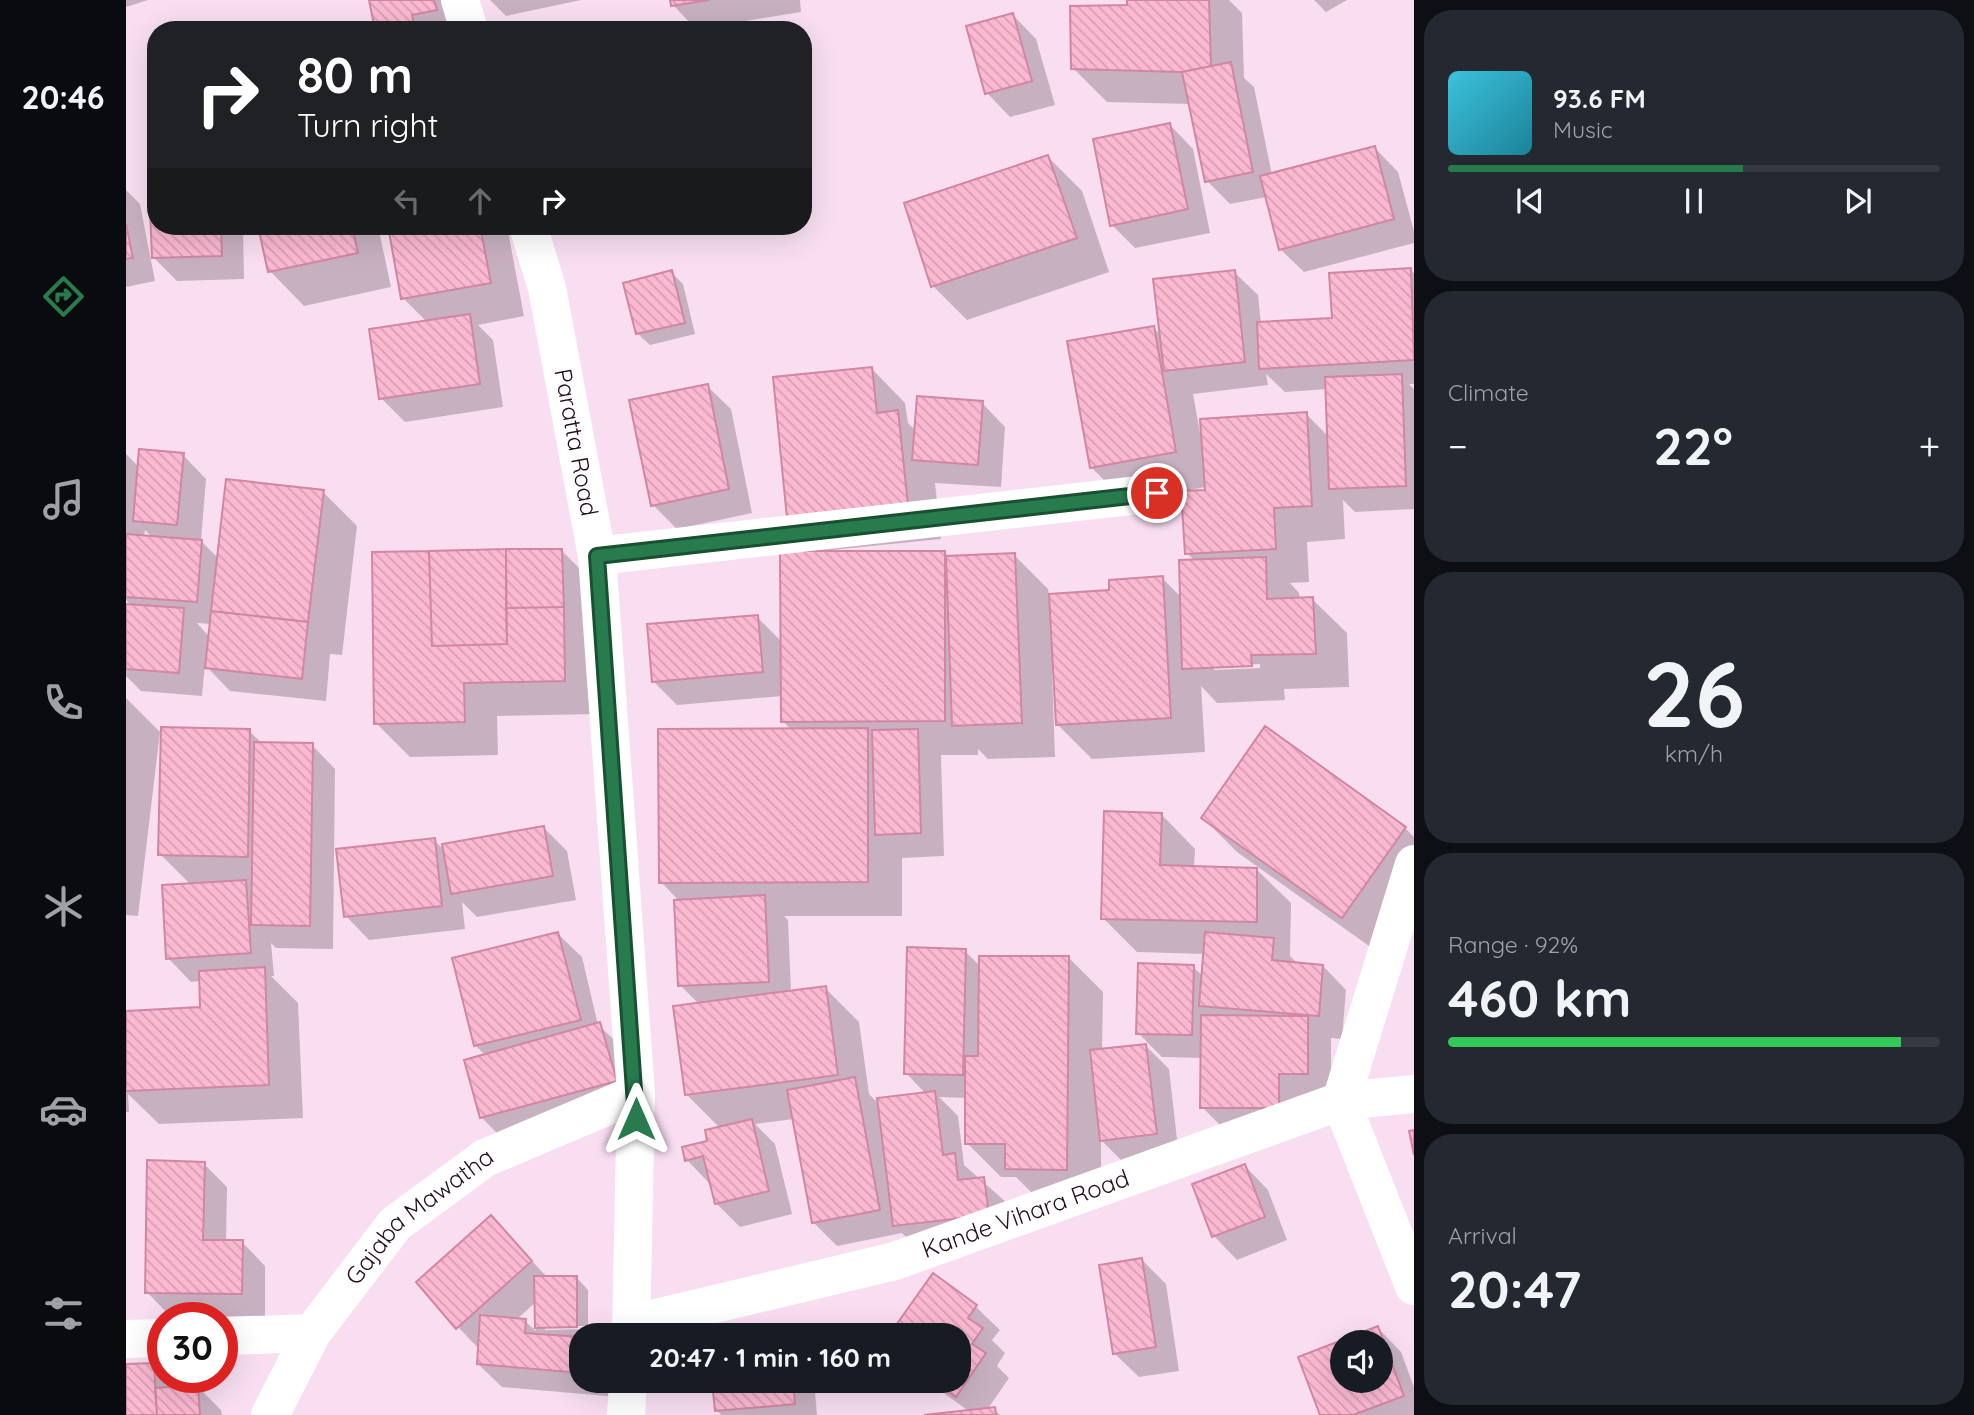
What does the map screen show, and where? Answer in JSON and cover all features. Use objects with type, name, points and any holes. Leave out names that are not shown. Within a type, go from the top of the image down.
[{"type":"street","points":[[460,0],[466,21]]},
{"type":"street","name":"Paratta Road","points":[[531,235],[547,288],[597,556],[636,1094],[631,1323]]},
{"type":"street","points":[[597,556],[1157,493]]},
{"type":"street","points":[[1414,864],[1341,1101],[1414,1286]]},
{"type":"street","name":"Gajaba Mawatha","points":[[270,1415],[313,1332],[395,1224],[485,1158],[636,1094]]},
{"type":"street","name":"Kande Vihara Road","points":[[658,1323],[895,1262],[1341,1101],[1414,1094]]},
{"type":"street","points":[[238,1335],[313,1332]]},
{"type":"street","points":[[126,1339],[147,1338]]},
{"type":"street","points":[[626,1415],[627,1393]]},
{"type":"building","points":[[369,0],[434,0],[437,10],[412,15],[413,21],[373,21]]},
{"type":"building","points":[[670,0],[709,0],[671,6]]},
{"type":"building","points":[[1127,0],[1209,0],[1211,66],[1182,72],[1071,69],[1070,6],[1127,5]]},
{"type":"building","points":[[1013,13],[1032,81],[985,94],[966,26]]},
{"type":"building","points":[[1231,62],[1253,172],[1205,182],[1182,72]]},
{"type":"building","points":[[1170,123],[1188,209],[1110,226],[1093,139]]},
{"type":"building","points":[[1375,146],[1394,219],[1279,250],[1260,176]]},
{"type":"building","points":[[1048,155],[1077,238],[931,287],[904,203]]},
{"type":"building","points":[[126,224],[133,258],[126,259]]},
{"type":"building","points":[[151,235],[221,235],[222,256],[152,258]]},
{"type":"building","points":[[260,235],[354,235],[358,253],[268,272]]},
{"type":"building","points":[[390,235],[482,235],[491,283],[401,299]]},
{"type":"building","points":[[1411,268],[1414,360],[1259,369],[1257,322],[1332,318],[1329,273]]},
{"type":"building","points":[[672,270],[685,323],[636,334],[623,283]]},
{"type":"building","points":[[1235,270],[1245,362],[1164,371],[1153,279]]},
{"type":"building","points":[[470,314],[480,384],[379,399],[369,329]]},
{"type":"building","points":[[1154,326],[1176,452],[1090,468],[1067,341]]},
{"type":"building","points":[[872,367],[877,413],[898,410],[908,505],[787,518],[773,377]]},
{"type":"building","points":[[1402,374],[1406,486],[1329,489],[1325,377]]},
{"type":"building","points":[[708,384],[729,489],[651,506],[629,400]]},
{"type":"building","points":[[917,396],[983,401],[978,465],[912,460]]},
{"type":"building","points":[[1307,412],[1312,506],[1274,508],[1276,549],[1185,554],[1181,491],[1205,490],[1200,419]]},
{"type":"building","points":[[139,449],[184,453],[177,525],[133,521]]},
{"type":"building","points":[[226,479],[324,490],[308,622],[211,611]]},
{"type":"building","points":[[126,534],[202,540],[197,602],[126,597]]},
{"type":"building","points":[[506,549],[507,644],[432,646],[429,551]]},
{"type":"building","points":[[506,549],[562,549],[564,607],[506,608]]},
{"type":"building","points":[[429,551],[432,646],[507,644],[506,608],[564,607],[565,681],[464,683],[465,722],[374,724],[372,552]]},
{"type":"building","points":[[780,551],[945,551],[945,721],[781,722]]},
{"type":"building","points":[[1015,553],[1022,723],[952,726],[946,556]]},
{"type":"building","points":[[1266,557],[1267,599],[1313,597],[1316,654],[1251,655],[1252,666],[1182,669],[1179,560]]},
{"type":"building","points":[[1163,576],[1171,718],[1056,725],[1049,594],[1109,590],[1109,580]]},
{"type":"building","points":[[126,604],[184,608],[179,673],[126,669]]},
{"type":"building","points":[[211,611],[308,622],[302,679],[205,668]]},
{"type":"building","points":[[758,615],[763,672],[652,682],[647,624]]},
{"type":"building","points":[[1265,726],[1406,827],[1342,918],[1201,818]]},
{"type":"building","points":[[161,727],[250,729],[248,857],[158,855]]},
{"type":"building","points":[[868,728],[868,882],[659,883],[658,729]]},
{"type":"building","points":[[918,729],[921,833],[875,835],[872,730]]},
{"type":"building","points":[[254,742],[313,743],[310,926],[251,925]]},
{"type":"building","points":[[1104,811],[1162,813],[1160,865],[1257,868],[1257,922],[1101,919]]},
{"type":"building","points":[[544,826],[553,876],[451,894],[442,844]]},
{"type":"building","points":[[435,838],[442,906],[344,917],[336,849]]},
{"type":"building","points":[[246,880],[251,953],[166,959],[162,885]]},
{"type":"building","points":[[765,895],[769,982],[678,986],[674,900]]},
{"type":"building","points":[[558,932],[581,1020],[474,1046],[452,958]]},
{"type":"building","points":[[1205,932],[1274,938],[1272,960],[1323,965],[1319,1016],[1199,1006]]},
{"type":"building","points":[[907,947],[966,949],[963,1075],[904,1074]]},
{"type":"building","points":[[979,956],[1069,956],[1067,1170],[1005,1169],[1005,1144],[965,1144],[965,1056],[978,1056]]},
{"type":"building","points":[[1138,963],[1194,965],[1192,1035],[1136,1034]]},
{"type":"building","points":[[265,967],[269,1085],[126,1091],[126,1011],[200,1007],[199,971]]},
{"type":"building","points":[[826,986],[838,1075],[685,1095],[673,1006]]},
{"type":"building","points":[[1201,1015],[1308,1016],[1308,1074],[1279,1074],[1279,1108],[1200,1108]]},
{"type":"building","points":[[600,1022],[617,1081],[480,1118],[464,1060]]},
{"type":"building","points":[[1146,1044],[1157,1134],[1100,1141],[1090,1050]]},
{"type":"building","points":[[855,1077],[880,1210],[812,1223],[787,1090]]},
{"type":"building","points":[[935,1091],[943,1155],[955,1153],[958,1180],[984,1177],[989,1215],[893,1226],[877,1098]]},
{"type":"building","points":[[752,1119],[769,1191],[715,1204],[703,1156],[685,1161],[682,1147],[707,1141],[705,1130]]},
{"type":"building","points":[[1414,1130],[1414,1155],[1409,1131]]},
{"type":"building","points":[[147,1160],[205,1162],[203,1240],[243,1240],[242,1294],[145,1293]]},
{"type":"building","points":[[1245,1164],[1265,1217],[1212,1237],[1192,1184]]},
{"type":"building","points":[[491,1215],[532,1261],[456,1329],[416,1282]]},
{"type":"building","points":[[1142,1258],[1156,1347],[1113,1354],[1099,1265]]},
{"type":"building","points":[[933,1273],[977,1305],[968,1318],[983,1328],[972,1344],[986,1353],[971,1375],[971,1323],[898,1323]]},
{"type":"building","points":[[534,1276],[577,1276],[577,1323],[569,1323],[569,1327],[535,1328]]},
{"type":"building","points":[[480,1315],[526,1319],[525,1333],[569,1336],[569,1372],[477,1364]]},
{"type":"building","points":[[1330,1345],[1330,1393],[1393,1393],[1393,1366],[1404,1396],[1353,1415],[1320,1415],[1298,1357]]},
{"type":"building","points":[[147,1363],[147,1393],[156,1393],[157,1415],[126,1415],[126,1364]]},
{"type":"building","points":[[155,1393],[199,1393],[200,1415],[157,1415]]},
{"type":"building","points":[[713,1393],[794,1393],[795,1404],[715,1411]]},
{"type":"building","points":[[995,1407],[996,1415],[924,1415]]},
{"type":"route","points":[[636,1119],[597,556],[1157,493]]}]
